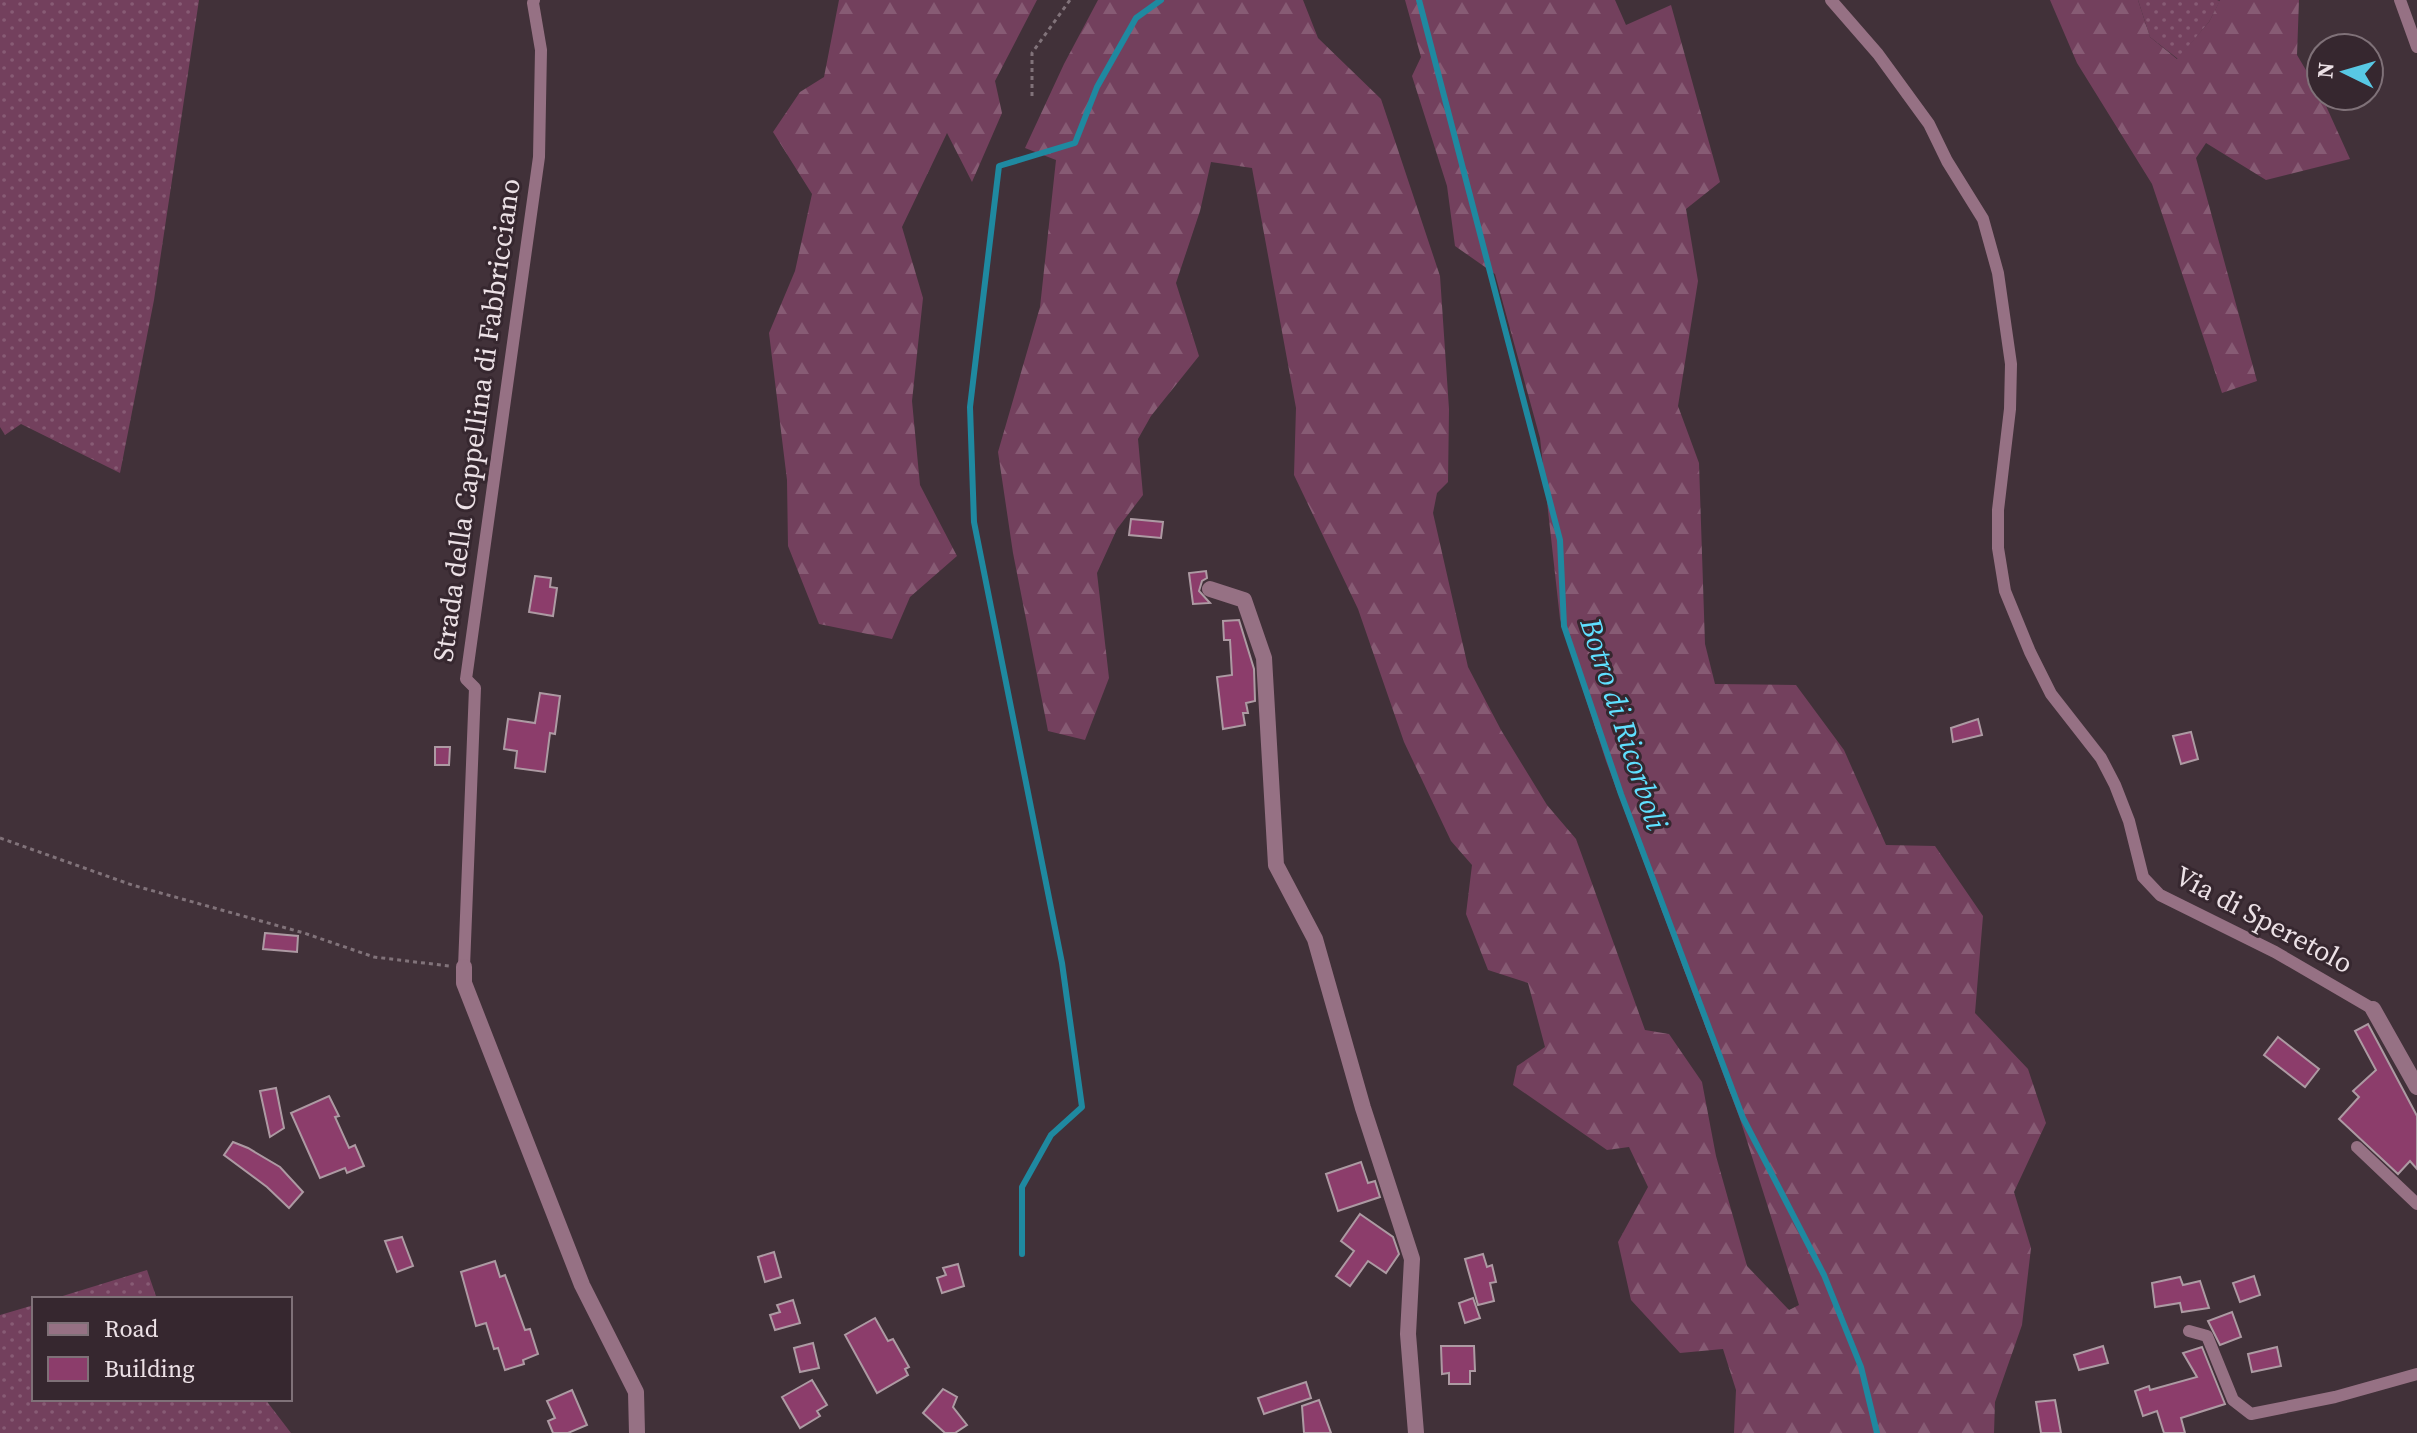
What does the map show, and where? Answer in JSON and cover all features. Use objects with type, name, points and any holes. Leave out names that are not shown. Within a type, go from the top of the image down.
[{"type":"street","points":[[1210,589],[1244,600],[1264,658],[1276,865],[1315,939],[1363,1108],[1412,1259],[1408,1334],[1416,1433]]},
{"type":"street","name":"Strada della Cappellina di Fabbricciano","points":[[464,967],[464,983],[582,1285],[636,1392],[637,1433]]},
{"type":"street","name":"Via di Speretolo","points":[[2373,1009],[2417,1087]]},
{"type":"lane","name":"Strada della Cappellina di Fabbricciano","points":[[464,967],[475,688],[466,679],[539,157],[541,50],[534,0]]},
{"type":"lane","name":"Via di Speretolo","points":[[1831,0],[1878,54],[1929,124],[1947,161],[1983,219],[1998,273],[2011,364],[2010,409],[1998,510],[1998,548],[2005,591],[2051,694],[2101,758],[2115,785],[2129,821],[2143,877],[2160,895],[2275,952],[2373,1009]]},
{"type":"lane","points":[[2400,0],[2417,47]]},
{"type":"lane","points":[[2357,1147],[2417,1204]]},
{"type":"lane","points":[[2189,1331],[2207,1336],[2233,1400],[2251,1414],[2335,1397],[2417,1374]]},
{"type":"path","points":[[1032,96],[1032,53],[1070,0]]},
{"type":"path","points":[[0,838],[132,885],[304,933],[374,957],[464,967]]},
{"type":"green space","points":[[0,0],[199,0],[154,300],[120,473],[21,424],[5,435],[0,427]]},
{"type":"green space","points":[[839,0],[1037,0],[995,81],[1002,113],[972,182],[947,133],[902,227],[923,298],[912,401],[920,485],[957,556],[910,597],[892,639],[819,624],[788,546],[787,480],[769,333],[795,271],[812,194],[773,132],[800,92],[824,77]]},
{"type":"green space","points":[[1098,0],[1303,0],[1318,38],[1381,99],[1440,276],[1449,409],[1448,482],[1437,493],[1433,513],[1468,667],[1501,730],[1547,805],[1576,839],[1645,1030],[1669,1034],[1702,1082],[1716,1156],[1747,1266],[1789,1310],[1799,1305],[1740,1119],[1606,761],[1560,619],[1540,438],[1495,274],[1455,246],[1447,186],[1412,76],[1421,57],[1405,0],[1615,0],[1626,25],[1671,5],[1720,182],[1686,209],[1698,281],[1678,406],[1699,463],[1705,644],[1715,684],[1796,685],[1844,750],[1886,845],[1935,846],[1983,916],[1975,1013],[2028,1069],[2046,1123],[2014,1192],[2031,1248],[2022,1325],[1995,1402],[1994,1433],[1734,1433],[1736,1390],[1723,1349],[1680,1353],[1631,1300],[1618,1242],[1648,1187],[1629,1147],[1607,1150],[1513,1085],[1517,1066],[1545,1047],[1528,983],[1488,970],[1466,914],[1472,865],[1451,841],[1404,742],[1358,609],[1294,475],[1296,408],[1252,168],[1211,162],[1200,211],[1176,283],[1199,356],[1151,416],[1138,439],[1143,495],[1117,529],[1097,573],[1109,678],[1085,740],[1048,731],[1013,553],[998,452],[1040,307],[1056,160],[1025,148]]},
{"type":"green space","points":[[2050,0],[2138,0],[2150,37],[2177,59],[2209,22],[2220,0],[2299,0],[2297,55],[2305,68],[2305,112],[2329,112],[2350,159],[2266,180],[2206,143],[2196,158],[2257,381],[2222,393],[2152,184],[2077,63]]},
{"type":"green space","points":[[2138,0],[2220,1],[2209,22],[2178,59],[2150,37]]},
{"type":"green space","points":[[147,1270],[156,1297],[59,1297]]},
{"type":"green space","points":[[32,1306],[32,1401],[267,1401],[291,1433],[0,1433],[0,1315]]},
{"type":"building","points":[[1131,519],[1163,522],[1161,538],[1129,535]]},
{"type":"building","points":[[1206,571],[1207,578],[1202,581],[1199,591],[1210,603],[1193,604],[1189,573]]},
{"type":"building","points":[[535,576],[551,578],[550,587],[557,588],[553,616],[529,612]]},
{"type":"building","points":[[1239,620],[1254,669],[1255,701],[1246,703],[1248,713],[1243,713],[1245,725],[1223,729],[1217,677],[1232,675],[1230,640],[1224,640],[1223,621]]},
{"type":"building","points":[[540,693],[560,696],[555,734],[550,733],[545,772],[515,768],[517,751],[504,749],[508,719],[535,723]]},
{"type":"building","points":[[1978,719],[1982,735],[1953,742],[1951,728]]},
{"type":"building","points":[[2191,732],[2198,759],[2181,764],[2173,736]]},
{"type":"building","points":[[435,747],[450,747],[449,765],[435,765]]},
{"type":"building","points":[[265,933],[298,936],[297,952],[263,949]]},
{"type":"building","points":[[2368,1024],[2417,1116],[2417,1169],[2410,1161],[2398,1174],[2339,1119],[2359,1097],[2353,1091],[2376,1070],[2355,1031]]},
{"type":"building","points":[[2278,1037],[2319,1069],[2305,1087],[2264,1055]]},
{"type":"building","points":[[276,1088],[284,1128],[270,1137],[260,1091]]},
{"type":"building","points":[[329,1096],[349,1148],[355,1145],[364,1166],[347,1173],[345,1168],[320,1178],[291,1113]]},
{"type":"building","points":[[233,1142],[280,1167],[303,1192],[289,1208],[224,1155]]},
{"type":"building","points":[[1361,1162],[1368,1183],[1375,1181],[1380,1197],[1338,1211],[1326,1174]]},
{"type":"building","points":[[1360,1214],[1393,1237],[1399,1254],[1386,1273],[1368,1261],[1350,1286],[1336,1276],[1354,1251],[1341,1241]]},
{"type":"building","points":[[402,1237],[413,1266],[397,1272],[385,1241]]},
{"type":"building","points":[[774,1252],[781,1277],[765,1282],[758,1257]]},
{"type":"building","points":[[1483,1254],[1487,1267],[1492,1265],[1496,1282],[1490,1283],[1494,1301],[1478,1305],[1465,1259]]},
{"type":"building","points":[[495,1261],[500,1277],[505,1275],[525,1330],[530,1329],[538,1354],[523,1360],[524,1364],[505,1370],[486,1323],[476,1326],[461,1272]]},
{"type":"building","points":[[958,1264],[964,1286],[942,1293],[937,1278],[946,1275],[943,1268]]},
{"type":"building","points":[[2254,1276],[2260,1295],[2240,1302],[2233,1283]]},
{"type":"building","points":[[2180,1277],[2183,1285],[2200,1281],[2209,1308],[2182,1312],[2180,1303],[2155,1307],[2152,1283]]},
{"type":"building","points":[[1473,1298],[1480,1318],[1465,1323],[1459,1303]]},
{"type":"building","points":[[793,1300],[800,1323],[775,1330],[770,1315],[780,1312],[777,1305]]},
{"type":"building","points":[[2232,1312],[2241,1337],[2220,1345],[2208,1321]]},
{"type":"building","points":[[875,1318],[888,1341],[893,1339],[909,1367],[905,1369],[908,1375],[877,1393],[845,1335]]},
{"type":"building","points":[[813,1343],[819,1368],[800,1372],[794,1348]]},
{"type":"building","points":[[1441,1346],[1474,1346],[1475,1371],[1470,1371],[1470,1384],[1449,1384],[1449,1373],[1442,1374]]},
{"type":"building","points":[[2103,1346],[2108,1363],[2079,1370],[2074,1355]]},
{"type":"building","points":[[2202,1347],[2225,1404],[2181,1418],[2185,1433],[2164,1433],[2157,1411],[2143,1416],[2135,1391],[2197,1377],[2183,1353]]},
{"type":"building","points":[[2277,1347],[2281,1366],[2252,1372],[2248,1354]]},
{"type":"building","points":[[812,1380],[827,1405],[817,1411],[820,1416],[800,1428],[782,1397]]},
{"type":"building","points":[[1306,1382],[1311,1398],[1264,1414],[1258,1398]]},
{"type":"building","points":[[943,1389],[957,1397],[953,1407],[967,1425],[955,1433],[945,1433],[923,1413]]},
{"type":"building","points":[[572,1390],[587,1425],[568,1433],[553,1433],[548,1421],[555,1418],[547,1401]]},
{"type":"building","points":[[1319,1400],[1331,1433],[1304,1433],[1302,1406]]},
{"type":"building","points":[[2055,1400],[2061,1433],[2041,1433],[2036,1402]]},
{"type":"waterway","points":[[1022,1254],[1022,1187],[1051,1135],[1082,1107],[1062,963],[974,522],[970,407],[999,166],[1075,143],[1097,87],[1136,18],[1161,0]]},
{"type":"waterway","name":"Botro di Ricorboli","points":[[1419,0],[1560,540],[1564,626],[1621,794],[1743,1118],[1824,1275],[1861,1367],[1877,1433]]}]
